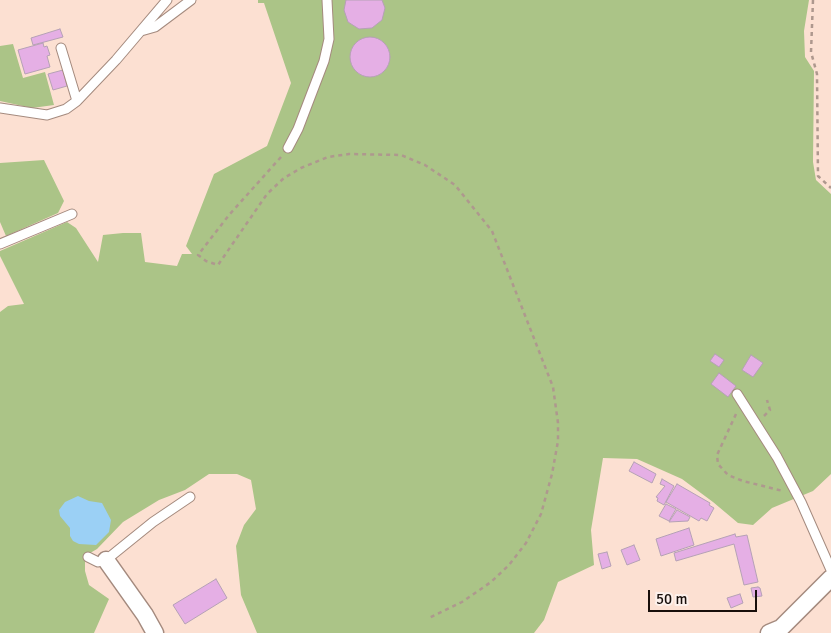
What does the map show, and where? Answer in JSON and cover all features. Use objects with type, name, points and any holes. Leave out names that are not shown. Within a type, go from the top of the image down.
[{"type":"street","points":[[106,560],[145,615],[155,633]]},
{"type":"street","points":[[770,633],[781,628],[831,578]]},
{"type":"lane","points":[[0,108],[47,115],[66,110],[77,101],[167,0]]},
{"type":"lane","points":[[141,31],[155,27],[191,0]]},
{"type":"lane","points":[[288,148],[298,129],[324,61],[329,39],[327,0]]},
{"type":"lane","points":[[61,48],[77,101]]},
{"type":"lane","points":[[0,244],[72,214]]},
{"type":"lane","points":[[740,398],[797,494],[831,570]]},
{"type":"lane","points":[[88,557],[98,562],[106,560],[153,522],[190,497]]},
{"type":"path","points":[[813,0],[810,52],[817,74],[818,176],[831,188]]},
{"type":"path","points":[[288,148],[223,222],[198,255],[206,261],[218,265],[267,194],[284,178],[301,168],[328,157],[349,154],[401,155],[425,165],[454,186],[492,231],[552,387],[558,423],[555,458],[541,514],[526,543],[509,565],[491,582],[462,602],[429,618]]},
{"type":"path","points":[[740,398],[716,455],[718,464],[728,475],[743,482],[797,494]]},
{"type":"path","points":[[756,424],[770,410],[767,400]]},
{"type":"green space","points":[[258,0],[809,0],[804,31],[805,57],[814,71],[813,162],[816,180],[831,194],[831,474],[813,491],[772,508],[753,525],[738,523],[682,479],[637,459],[603,458],[591,530],[594,565],[558,582],[544,620],[534,633],[257,633],[241,595],[236,546],[244,525],[256,509],[251,480],[237,474],[209,474],[185,490],[159,500],[123,522],[97,549],[85,556],[85,571],[89,585],[109,599],[94,633],[0,633],[0,312],[8,306],[24,304],[0,256],[0,251],[67,222],[76,228],[98,262],[103,235],[123,233],[141,233],[145,262],[177,266],[182,254],[192,254],[186,246],[214,174],[267,146],[291,83],[264,3],[258,3]]},
{"type":"green space","points":[[13,44],[23,78],[45,72],[54,105],[32,108],[0,101],[0,46]]},
{"type":"green space","points":[[44,160],[64,201],[58,213],[6,236],[0,222],[0,163]]},
{"type":"water","points":[[78,496],[89,501],[102,503],[111,520],[109,532],[96,545],[79,544],[73,541],[70,536],[70,528],[60,516],[59,510],[65,502]]},
{"type":"building","points":[[346,0],[382,0],[385,8],[382,20],[372,28],[359,29],[348,22],[344,10]]},
{"type":"building","points":[[60,29],[63,37],[33,45],[31,38]]},
{"type":"building","points":[[374,37],[381,40],[387,46],[390,57],[389,65],[381,74],[374,77],[366,77],[359,74],[351,65],[350,53],[353,46],[362,38]]},
{"type":"building","points":[[43,43],[44,47],[47,46],[50,55],[47,56],[50,67],[25,74],[18,50]]},
{"type":"building","points":[[63,70],[67,86],[53,90],[48,74]]},
{"type":"building","points":[[715,354],[724,360],[719,367],[710,361]]},
{"type":"building","points":[[751,355],[763,363],[753,377],[742,370]]},
{"type":"building","points":[[719,373],[736,386],[728,397],[711,384]]},
{"type":"building","points":[[634,462],[656,474],[652,483],[629,471]]},
{"type":"building","points":[[662,479],[674,486],[664,505],[657,501],[658,498],[656,497],[665,486],[660,484]]},
{"type":"building","points":[[677,484],[710,503],[709,505],[714,508],[707,521],[701,518],[699,521],[666,502]]},
{"type":"building","points":[[666,504],[676,509],[669,521],[659,516]]},
{"type":"building","points":[[677,510],[690,517],[688,521],[669,522]]},
{"type":"building","points":[[689,528],[694,545],[661,556],[656,539]]},
{"type":"building","points":[[735,534],[736,537],[747,535],[758,582],[744,585],[734,544],[676,561],[674,553]]},
{"type":"building","points":[[634,545],[640,560],[627,565],[621,550]]},
{"type":"building","points":[[607,552],[611,566],[602,569],[598,554]]},
{"type":"building","points":[[216,579],[227,598],[185,624],[173,605]]},
{"type":"building","points":[[758,587],[762,596],[753,597],[751,588]]},
{"type":"building","points":[[740,594],[743,603],[731,608],[727,598]]}]
